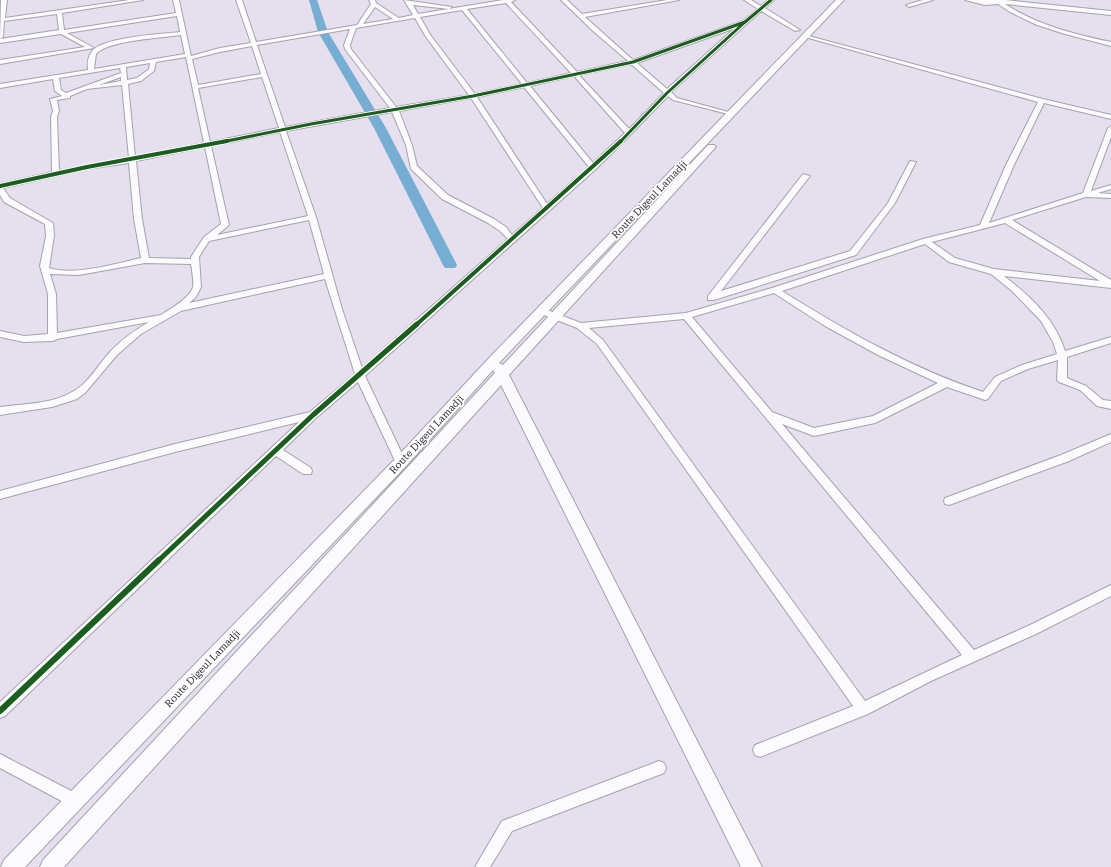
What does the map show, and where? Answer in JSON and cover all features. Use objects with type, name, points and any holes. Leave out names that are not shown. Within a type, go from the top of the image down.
[{"type":"main road","name":"Route Digeul Lamadji","points":[[11,867],[401,462],[542,310],[840,0]]},
{"type":"main road","name":"Route Digeul Lamadji","points":[[50,867],[556,316],[806,35],[848,0]]},
{"type":"main road","points":[[495,360],[752,867]]},
{"type":"street","points":[[0,1],[4,0],[0,37]]},
{"type":"street","points":[[1,22],[59,12],[66,8],[140,0]]},
{"type":"street","points":[[0,411],[52,403],[78,394],[82,391],[120,348],[138,332],[177,308],[193,295],[197,287],[195,257],[207,239],[225,225],[176,0]]},
{"type":"street","points":[[239,0],[312,217],[328,276],[360,375],[401,462]]},
{"type":"street","points":[[430,14],[444,0]]},
{"type":"street","points":[[0,86],[188,56],[509,0],[629,133]]},
{"type":"street","points":[[564,0],[667,93],[685,103],[730,114]]},
{"type":"street","points":[[581,16],[676,0]]},
{"type":"street","points":[[747,0],[806,35],[1042,101],[1111,117]]},
{"type":"street","points":[[0,711],[275,450],[629,133],[667,93],[771,0]]},
{"type":"street","points":[[909,5],[930,0]]},
{"type":"street","points":[[968,0],[1004,2],[1111,13]]},
{"type":"street","points":[[399,20],[373,2],[356,27],[347,45],[348,49],[395,110],[409,145],[414,167],[445,197],[491,221],[503,229],[511,238]]},
{"type":"street","points":[[408,2],[461,8],[592,166]]},
{"type":"street","points":[[408,2],[433,42],[473,96],[546,207]]},
{"type":"street","points":[[1004,2],[1017,15],[1059,31],[1111,44]]},
{"type":"street","points":[[59,12],[62,32]]},
{"type":"street","points":[[0,41],[179,14]]},
{"type":"street","points":[[53,338],[52,294],[44,266],[50,236],[49,222],[7,200],[0,187],[87,167],[132,160],[473,96],[576,75],[633,62],[745,22]]},
{"type":"street","points":[[62,32],[94,49]]},
{"type":"street","points":[[0,62],[94,49],[113,44],[183,33]]},
{"type":"street","points":[[91,71],[90,59],[94,49]]},
{"type":"street","points":[[56,77],[58,91],[66,95],[89,88],[139,80],[152,70],[153,61]]},
{"type":"street","points":[[123,66],[132,160],[145,260]]},
{"type":"street","points":[[89,88],[104,79],[124,74]]},
{"type":"street","points":[[195,87],[264,75]]},
{"type":"street","points":[[56,174],[54,117],[56,111],[53,99],[68,97],[66,95]]},
{"type":"street","points":[[983,227],[1010,165],[1042,101]]},
{"type":"street","points":[[1086,195],[1111,128]]},
{"type":"street","points":[[712,297],[853,253],[891,203],[912,162]]},
{"type":"street","points":[[702,310],[806,176]]},
{"type":"street","points":[[580,326],[686,316],[702,310],[775,290],[926,241],[983,227],[1111,187]]},
{"type":"street","points":[[1086,195],[1111,196]]},
{"type":"street","points":[[207,239],[312,217]]},
{"type":"street","points":[[1005,220],[1111,285]]},
{"type":"street","points":[[926,241],[952,260],[994,272],[1111,285]]},
{"type":"street","points":[[46,270],[58,273],[78,272],[145,260],[195,262]]},
{"type":"street","points":[[994,272],[1029,300],[1051,329],[1062,355],[1062,380],[1083,388],[1100,403],[1111,405]]},
{"type":"street","points":[[177,308],[328,276]]},
{"type":"street","points":[[775,290],[828,324],[881,353],[946,383],[985,396],[998,379],[1024,366],[1111,340]]},
{"type":"street","points":[[542,310],[580,326],[600,342],[863,709]]},
{"type":"street","points":[[0,334],[24,339],[53,338],[111,325],[164,316]]},
{"type":"street","points":[[686,316],[972,657]]},
{"type":"street","points":[[768,415],[814,432],[874,418],[934,391],[946,383]]},
{"type":"street","points":[[1100,403],[1111,400]]},
{"type":"street","points":[[0,495],[175,448],[313,415]]},
{"type":"street","points":[[948,501],[1065,458],[1111,438]]},
{"type":"street","points":[[275,450],[307,471]]},
{"type":"street","points":[[760,750],[863,709],[1032,630],[1111,590]]},
{"type":"street","points":[[0,761],[74,800]]},
{"type":"street","points":[[482,867],[507,826],[659,768]]},
{"type":"waterway","points":[[313,0],[323,32],[380,128],[450,265]]},
{"type":"cycle path","points":[[0,186],[87,167],[132,160],[311,124],[473,96],[633,62],[745,22],[771,0]]},
{"type":"cycle path","points":[[0,711],[313,415],[360,375],[593,167],[629,133],[667,93],[745,22]]}]
